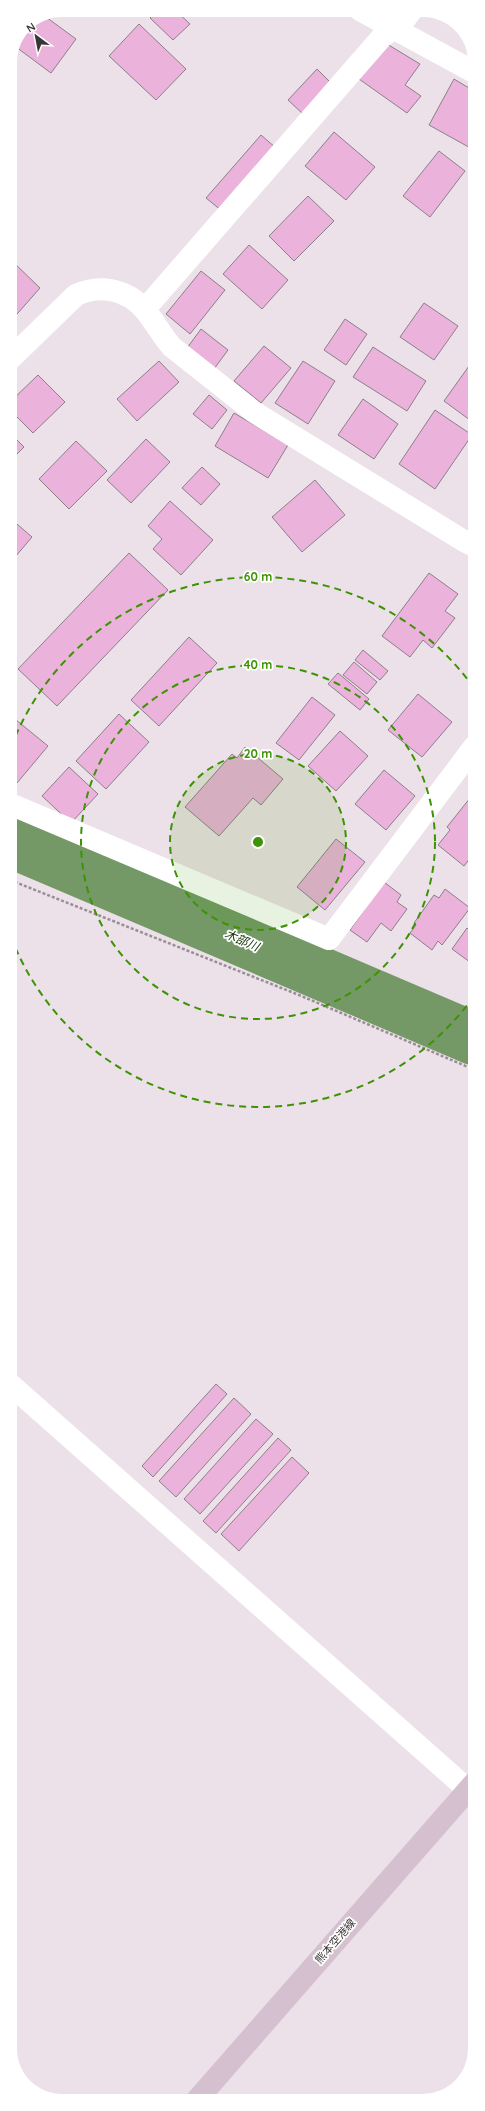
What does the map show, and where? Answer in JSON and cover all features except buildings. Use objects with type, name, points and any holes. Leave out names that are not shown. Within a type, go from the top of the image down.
[{"type":"main road","name":"熊本空港線","points":[[202,2094],[468,1794]]},
{"type":"street","points":[[372,17],[468,69]]},
{"type":"street","points":[[145,310],[382,37],[407,17]]},
{"type":"street","points":[[17,352],[76,295],[89,289],[109,289],[125,295],[145,310],[162,336],[172,347],[254,412],[468,544]]},
{"type":"street","points":[[17,807],[330,939],[468,755]]},
{"type":"street","points":[[17,1390],[468,1785]]},
{"type":"path","points":[[17,883],[299,995],[468,1067]]},
{"type":"waterway","name":"木部川","points":[[17,844],[468,1036]]}]
